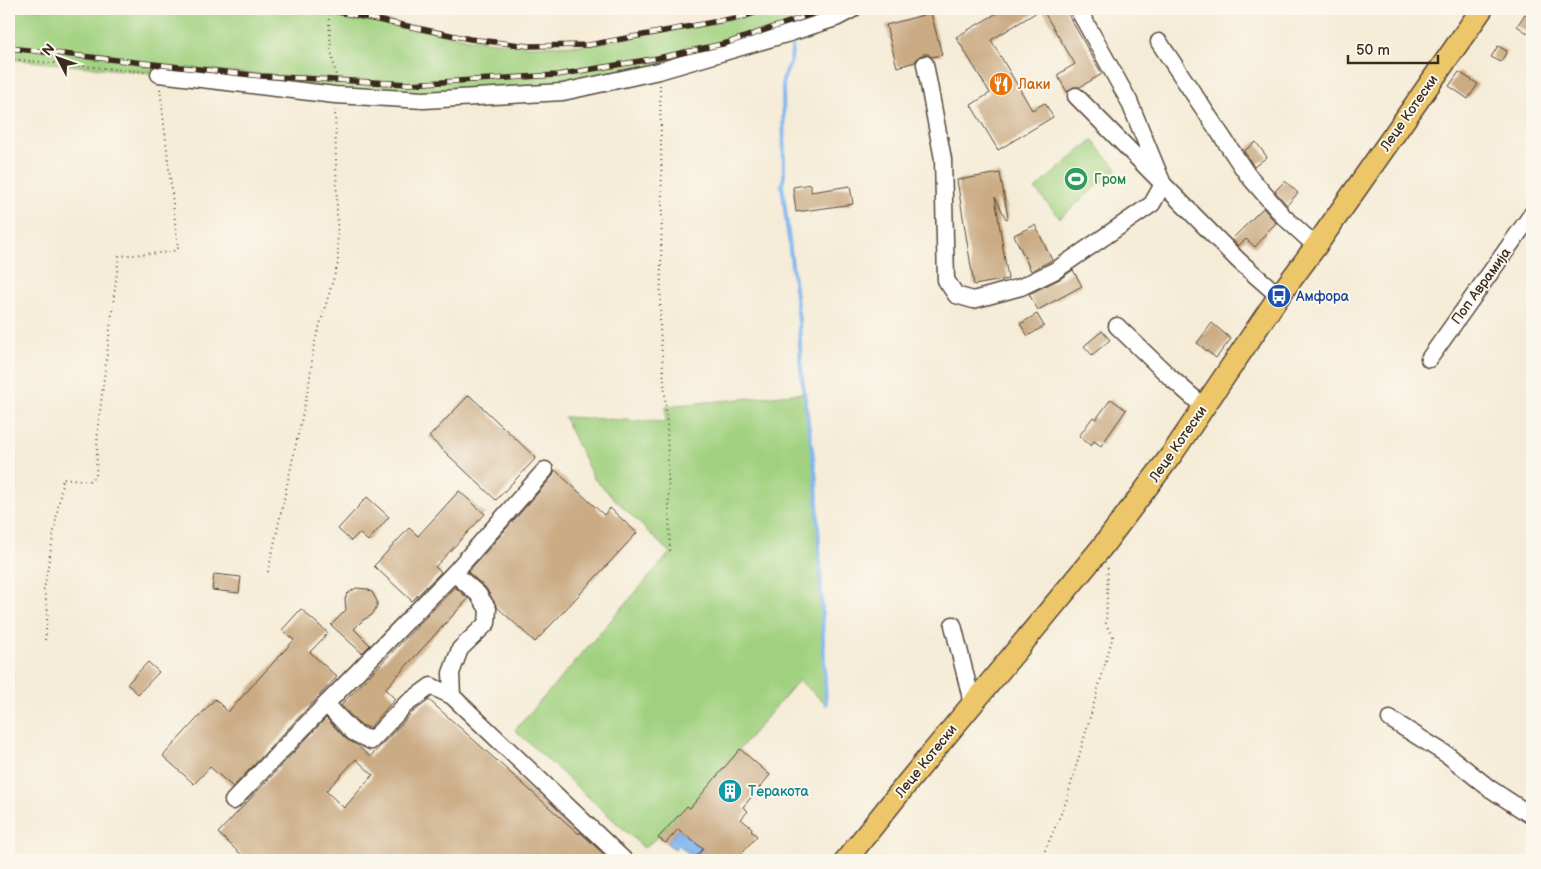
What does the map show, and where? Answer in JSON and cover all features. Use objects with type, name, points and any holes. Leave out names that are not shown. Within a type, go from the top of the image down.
[{"type":"main road","name":"Леце Котески","points":[[846,860],[970,706],[1102,547],[1172,454],[1279,296],[1482,9]]},
{"type":"street","points":[[159,74],[335,95],[424,100],[563,92],[659,70],[793,32],[836,18],[853,9]]},
{"type":"street","points":[[1078,9],[1129,101],[1163,184]]},
{"type":"street","points":[[1159,42],[1247,174],[1284,218],[1316,246]]},
{"type":"street","points":[[925,64],[943,159],[946,280],[956,295],[973,300],[1021,287],[1056,270],[1152,204],[1163,184]]},
{"type":"street","points":[[1076,96],[1239,261],[1279,296]]},
{"type":"street","name":"Поп Аврамија","points":[[1429,359],[1532,214]]},
{"type":"street","points":[[1117,326],[1204,407]]},
{"type":"street","points":[[233,801],[454,572],[545,470]]},
{"type":"street","points":[[452,696],[450,673],[460,649],[487,623],[488,609],[478,594],[454,572]]},
{"type":"street","points":[[952,625],[970,694],[970,706]]},
{"type":"street","points":[[326,704],[353,732],[371,741],[405,705],[432,686],[452,696],[624,860]]},
{"type":"street","points":[[1390,719],[1449,756],[1489,788],[1532,816]]},
{"type":"path","points":[[268,572],[309,385],[314,345],[338,263],[335,95],[337,81],[331,49],[328,9]]},
{"type":"path","points":[[9,59],[159,74],[178,248],[172,252],[119,256],[98,427],[96,476],[90,481],[63,478],[44,590],[48,612],[45,640]]},
{"type":"path","points":[[659,70],[662,205],[660,328],[667,422],[670,552]]},
{"type":"path","points":[[1041,860],[1066,802],[1112,636],[1106,625],[1109,568],[1102,547]]},
{"type":"green space","points":[[9,9],[328,9],[470,39],[529,46],[589,45],[746,16],[766,9],[853,9],[563,92],[424,100],[9,59]],"holes":[[[186,68],[314,79],[261,76]]]},
{"type":"green space","name":"Гром","points":[[1092,140],[1117,169],[1060,218],[1035,189]]},
{"type":"green space","points":[[804,393],[816,479],[826,704],[799,680],[690,807],[644,848],[515,730],[670,553],[594,479],[564,417],[666,422],[666,406]]},
{"type":"water","points":[[678,829],[703,849],[695,859],[679,845],[675,849],[666,843]]},
{"type":"building","name":"Лаки","points":[[1004,9],[1042,9],[991,40],[1032,110],[1045,103],[1053,117],[998,150],[971,105],[990,93],[956,37]]},
{"type":"building","points":[[1042,9],[1065,9],[1102,74],[1080,87],[1073,87],[1067,92],[1057,75],[1075,64]]},
{"type":"building","points":[[931,13],[942,55],[932,57],[928,54],[923,54],[915,62],[897,67],[886,25]]},
{"type":"building","points":[[1525,14],[1532,19],[1532,36],[1517,26]]},
{"type":"building","points":[[1498,46],[1507,51],[1501,62],[1491,57]]},
{"type":"building","points":[[1459,72],[1478,84],[1468,99],[1449,86]]},
{"type":"building","points":[[1256,142],[1267,157],[1254,167],[1244,151]]},
{"type":"building","points":[[1000,173],[1008,218],[1006,219],[995,197],[1008,279],[974,285],[957,180]]},
{"type":"building","points":[[1285,181],[1298,193],[1287,205],[1275,191]]},
{"type":"building","points":[[811,184],[811,192],[850,186],[853,204],[796,212],[793,187]]},
{"type":"building","points":[[1263,208],[1276,223],[1255,247],[1246,239],[1238,246],[1232,239]]},
{"type":"building","points":[[1035,225],[1052,260],[1031,271],[1014,235]]},
{"type":"building","points":[[1073,270],[1082,286],[1038,310],[1029,294],[1060,279]]},
{"type":"building","points":[[1037,314],[1044,326],[1028,336],[1020,324]]},
{"type":"building","points":[[1212,323],[1231,339],[1216,358],[1197,343]]},
{"type":"building","points":[[1102,331],[1110,340],[1092,355],[1084,346]]},
{"type":"building","points":[[469,395],[536,458],[496,500],[429,437]]},
{"type":"building","points":[[1111,399],[1126,410],[1101,446],[1094,441],[1091,446],[1079,436],[1093,417],[1096,419]]},
{"type":"building","points":[[555,470],[604,515],[610,508],[637,533],[535,642],[497,607],[486,588],[468,572],[552,477]]},
{"type":"building","points":[[459,491],[485,514],[435,567],[441,572],[412,601],[374,566],[409,528],[418,536]]},
{"type":"building","points":[[367,497],[389,517],[368,541],[359,533],[351,541],[338,529]]},
{"type":"building","points":[[214,574],[241,577],[239,593],[212,590]]},
{"type":"building","points":[[455,587],[468,599],[385,689],[395,699],[370,728],[359,724],[341,705]]},
{"type":"building","points":[[356,588],[367,589],[372,592],[377,601],[377,606],[372,615],[363,620],[354,629],[370,645],[362,653],[331,625],[346,610],[345,599],[347,594]]},
{"type":"building","points":[[301,609],[328,633],[310,652],[337,677],[233,787],[210,767],[194,784],[163,756],[215,699],[228,712],[294,640],[282,630]]},
{"type":"building","points":[[148,662],[159,672],[138,694],[127,684]]},
{"type":"building","points":[[429,700],[610,860],[247,860],[218,833],[326,718],[346,739],[358,746],[370,757],[412,713]],"holes":[[[356,759],[373,775],[344,808],[326,791]]]},
{"type":"building","name":"Теракота","points":[[740,749],[770,775],[743,807],[748,811],[741,819],[752,828],[751,831],[757,836],[741,854],[748,860],[693,860],[703,849],[678,829],[666,843],[658,838],[687,806],[690,808]]},
{"type":"waterway","points":[[793,37],[791,61],[783,80],[784,177],[782,185],[799,321],[801,370],[816,479],[826,704]]},
{"type":"railway","points":[[324,9],[470,39],[529,46],[589,45],[746,16],[766,9]]},
{"type":"railway","points":[[9,48],[261,76],[409,84],[557,75],[658,58],[727,43],[823,9]]},
{"type":"place","name":"Лаки","points":[[1001,84]]},
{"type":"place","name":"Гром","points":[[1076,179]]},
{"type":"place","name":"Амфора","points":[[1279,296]]},
{"type":"place","name":"Теракота","points":[[730,791]]}]
